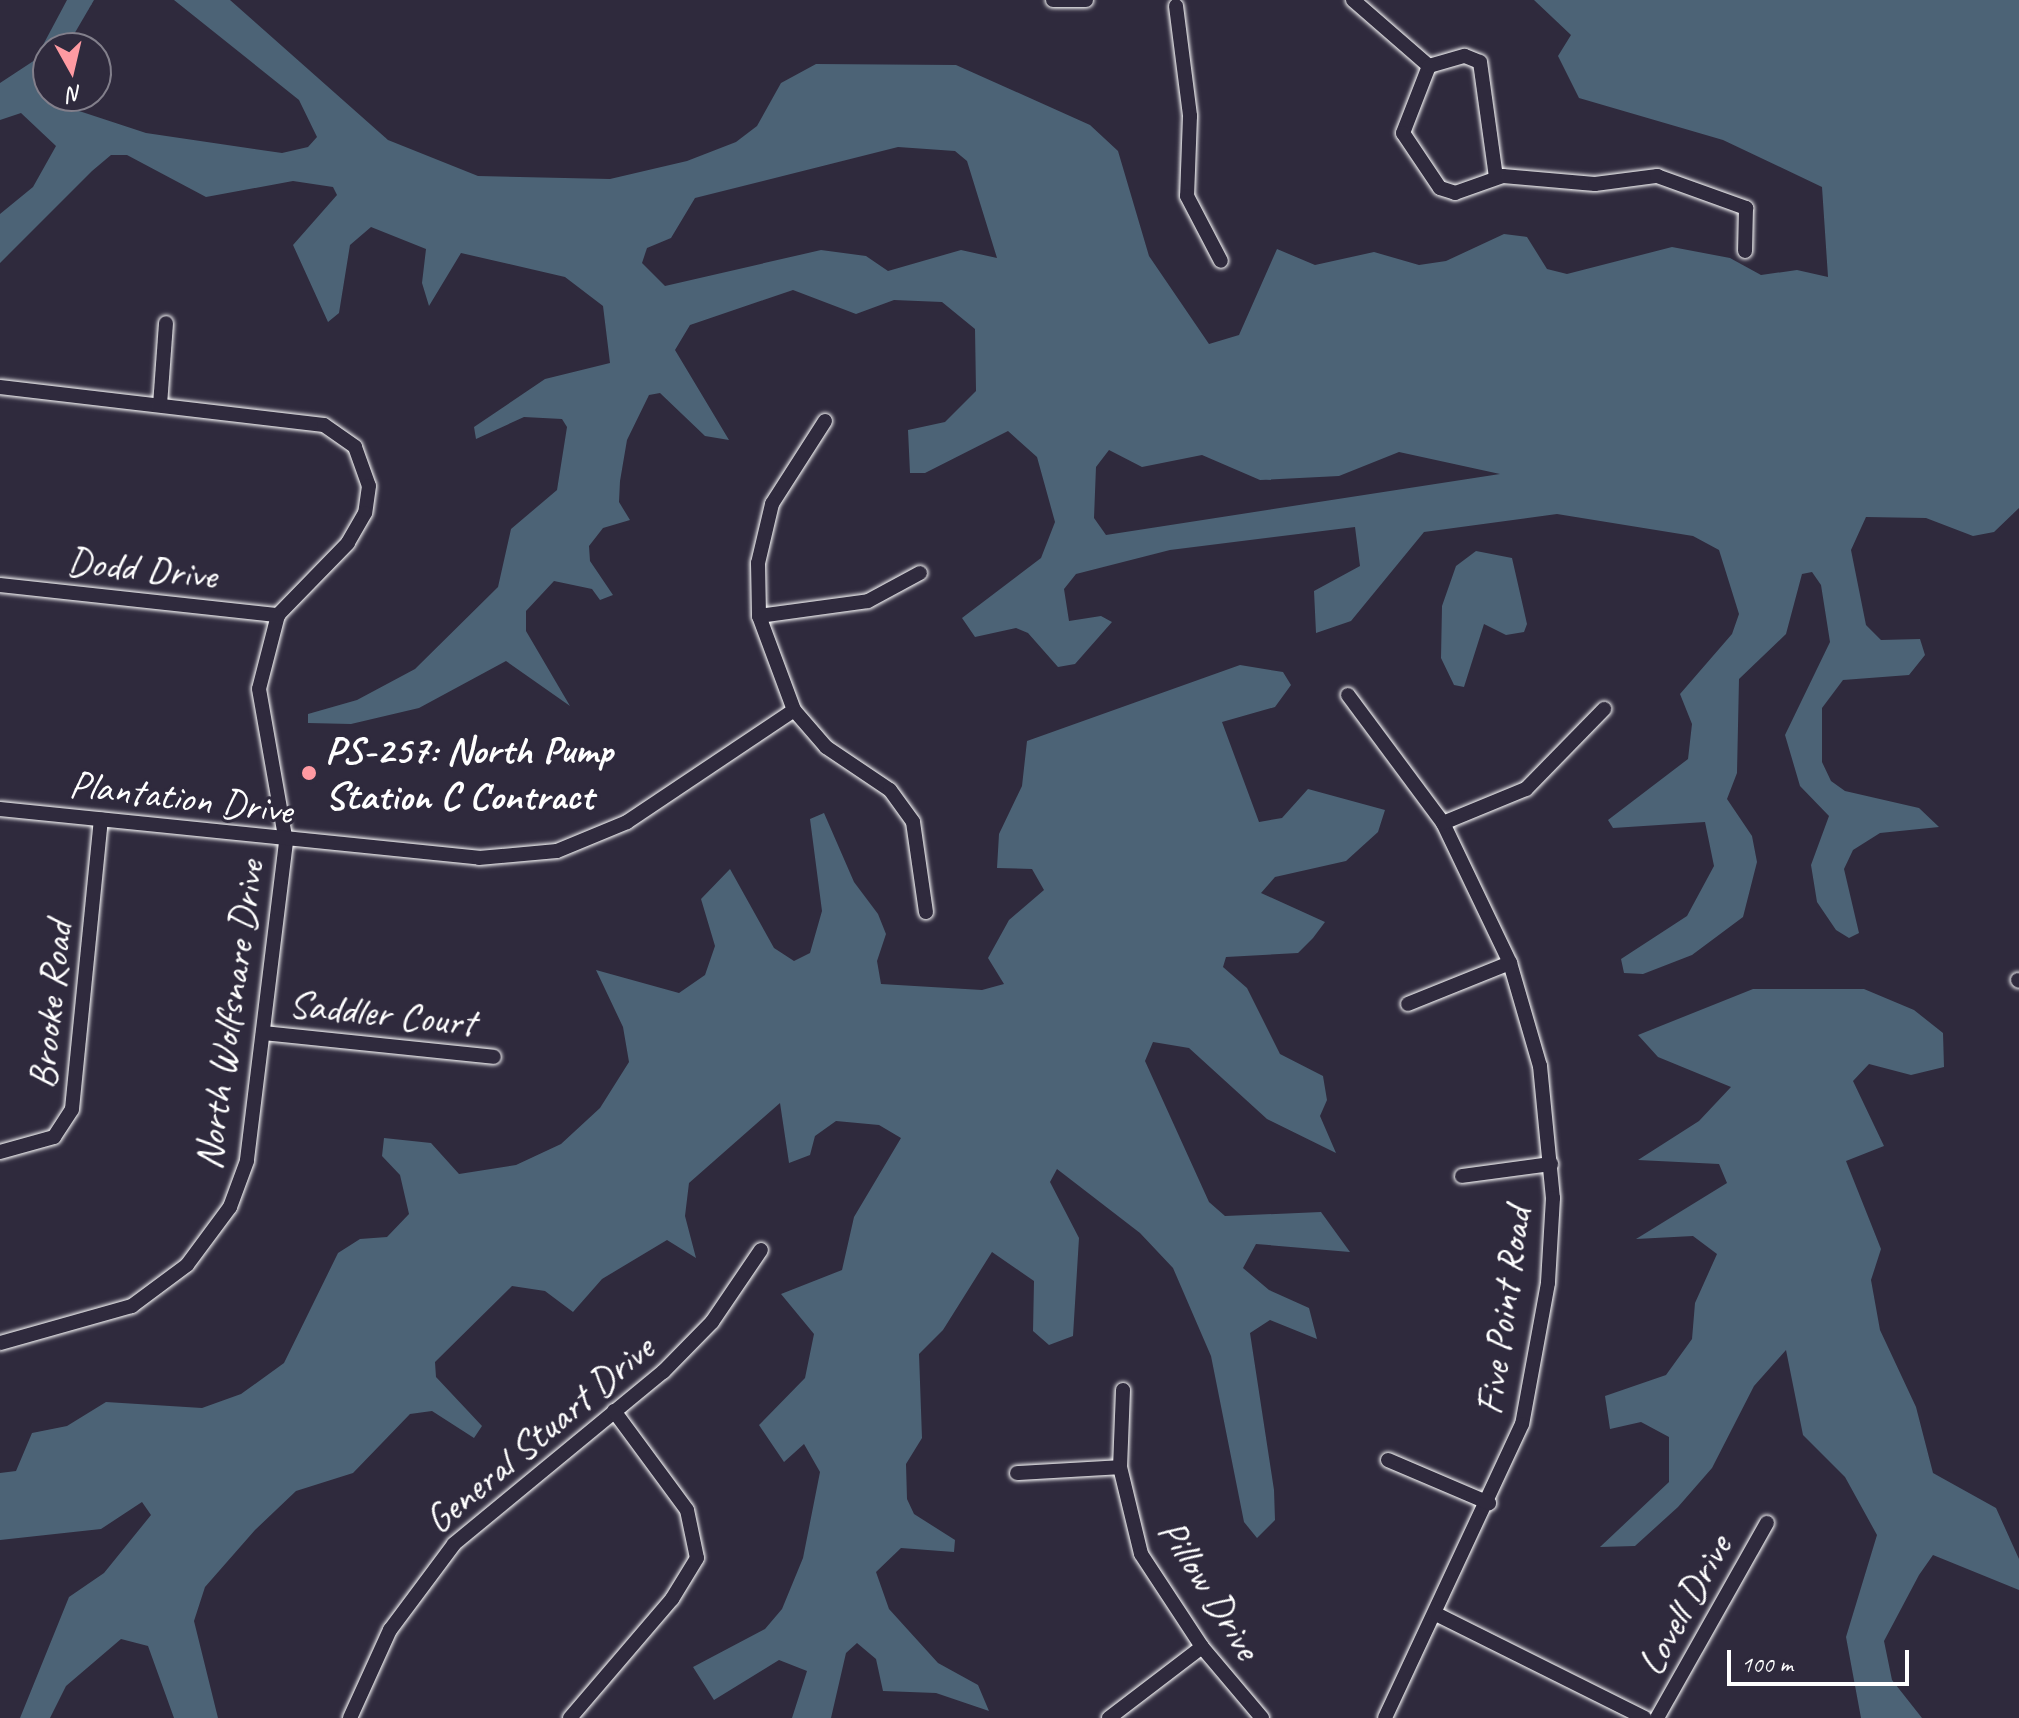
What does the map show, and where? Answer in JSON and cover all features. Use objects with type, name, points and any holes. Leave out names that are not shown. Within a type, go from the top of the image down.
[{"type":"street","points":[[1053,0],[1086,0]]},
{"type":"street","points":[[1353,0],[1429,66]]},
{"type":"street","points":[[1173,2],[1190,116],[1187,196],[1221,261]]},
{"type":"street","points":[[1429,66],[1465,56],[1480,62],[1496,177]]},
{"type":"street","points":[[1429,66],[1404,123],[1408,149],[1447,192],[1496,177],[1595,184],[1657,176],[1746,208],[1745,251]]},
{"type":"street","points":[[160,405],[166,323]]},
{"type":"street","points":[[0,387],[324,425],[355,447],[369,486],[365,513],[348,543],[278,615]]},
{"type":"street","points":[[825,421],[772,504],[758,563],[759,616],[794,710],[826,747],[890,790],[913,822],[926,912]]},
{"type":"street","points":[[759,616],[868,601],[920,573]]},
{"type":"street","name":"Dodd Drive","points":[[0,585],[278,615]]},
{"type":"street","name":"North Wolfsnare Drive","points":[[0,1343],[132,1306],[187,1265],[230,1207],[247,1161],[286,842],[259,689],[278,615]]},
{"type":"street","name":"Five Point Road","points":[[1348,695],[1443,823],[1510,963],[1540,1066],[1551,1164],[1541,1333],[1522,1424],[1489,1503],[1385,1718]]},
{"type":"street","points":[[1443,823],[1526,789],[1604,709]]},
{"type":"street","name":"Plantation Drive","points":[[0,809],[286,842],[479,858],[557,851],[627,822],[794,710]]},
{"type":"street","name":"Brooke Road","points":[[0,1152],[54,1137],[72,1109],[101,819]]},
{"type":"street","points":[[1408,1004],[1510,963]]},
{"type":"street","name":"Saddler Court","points":[[263,1033],[494,1057]]},
{"type":"street","points":[[1462,1176],[1551,1164]]},
{"type":"street","name":"General Stuart Drive","points":[[350,1718],[385,1639],[431,1570],[482,1515],[614,1411],[712,1322],[761,1250]]},
{"type":"street","name":"Pillow Drive","points":[[1123,1390],[1120,1467],[1141,1554],[1202,1647],[1262,1718]]},
{"type":"street","points":[[570,1718],[672,1599],[697,1558],[687,1510],[614,1411]]},
{"type":"street","points":[[1388,1460],[1489,1503]]},
{"type":"street","points":[[1017,1473],[1120,1467]]},
{"type":"street","name":"Lovell Drive","points":[[1657,1718],[1767,1523]]},
{"type":"street","points":[[1436,1614],[1645,1718]]},
{"type":"street","points":[[1109,1718],[1202,1647]]},
{"type":"water","points":[[67,0],[94,0],[75,32],[50,32]]},
{"type":"water","points":[[174,0],[230,0],[388,140],[478,176],[610,179],[687,161],[736,142],[757,126],[781,83],[816,64],[956,65],[1090,125],[1118,151],[1149,256],[1209,344],[1239,335],[1277,249],[1315,265],[1374,252],[1419,265],[1446,261],[1504,234],[1527,237],[1547,269],[1567,274],[1672,247],[1730,258],[1761,275],[1797,270],[1828,277],[1822,187],[1723,140],[1579,98],[1558,56],[1571,35],[1534,0],[2019,0],[2019,508],[1994,532],[1973,536],[1926,518],[1866,517],[1851,550],[1866,625],[1881,640],[1920,639],[1925,655],[1909,675],[1843,680],[1822,708],[1822,762],[1831,781],[1845,791],[1919,808],[1939,827],[1880,833],[1853,850],[1844,869],[1859,933],[1849,938],[1836,930],[1817,902],[1811,865],[1829,816],[1800,786],[1785,735],[1830,642],[1821,585],[1812,572],[1802,574],[1786,634],[1739,679],[1737,773],[1727,799],[1752,836],[1757,862],[1743,917],[1692,955],[1643,974],[1624,973],[1621,959],[1687,916],[1714,866],[1705,822],[1613,828],[1608,820],[1688,759],[1692,724],[1680,694],[1732,634],[1739,614],[1719,550],[1693,536],[1557,514],[1424,532],[1351,621],[1316,633],[1314,591],[1360,566],[1355,527],[1170,550],[1076,574],[1064,589],[1069,621],[1101,616],[1112,622],[1075,664],[1058,667],[1028,633],[1016,628],[975,637],[962,618],[1041,558],[1055,522],[1037,457],[1008,431],[925,473],[910,473],[908,430],[945,422],[976,391],[975,329],[942,302],[894,300],[856,314],[793,290],[690,325],[675,350],[729,440],[705,436],[660,393],[649,395],[627,440],[620,481],[619,502],[630,520],[603,528],[589,546],[590,561],[613,595],[600,600],[592,589],[554,581],[526,611],[526,631],[570,706],[506,661],[419,708],[351,724],[308,723],[308,714],[357,700],[415,669],[498,587],[511,529],[557,490],[567,427],[562,419],[524,417],[476,439],[474,427],[545,379],[610,363],[603,306],[565,277],[461,253],[429,306],[422,283],[426,249],[371,227],[350,245],[339,313],[328,322],[293,245],[337,195],[333,187],[293,181],[206,197],[127,155],[111,155],[92,171],[0,263],[0,214],[33,187],[56,146],[21,113],[0,120],[0,83],[32,62],[32,112],[82,112],[146,133],[282,153],[308,147],[317,137],[299,100]],"holes":[[[898,147],[955,151],[967,161],[997,258],[961,250],[888,271],[866,256],[821,250],[665,286],[642,263],[647,248],[671,238],[695,198]],[[1109,450],[1142,467],[1202,455],[1260,480],[1339,476],[1399,452],[1500,474],[1106,535],[1094,518],[1096,467]]]},
{"type":"water","points":[[1476,551],[1512,558],[1527,624],[1524,632],[1506,635],[1484,624],[1464,687],[1454,685],[1441,658],[1442,606],[1456,566]]},
{"type":"water","points":[[1240,665],[1283,672],[1291,685],[1275,707],[1222,722],[1259,822],[1282,818],[1308,789],[1385,810],[1378,832],[1346,861],[1275,877],[1261,893],[1325,922],[1298,953],[1226,957],[1223,967],[1247,988],[1280,1054],[1323,1076],[1327,1100],[1320,1116],[1336,1153],[1267,1119],[1189,1048],[1153,1042],[1145,1061],[1209,1202],[1225,1216],[1321,1212],[1350,1252],[1256,1244],[1243,1268],[1269,1290],[1309,1308],[1317,1339],[1270,1320],[1250,1333],[1274,1490],[1275,1520],[1257,1538],[1244,1522],[1211,1356],[1173,1268],[1140,1233],[1057,1169],[1050,1182],[1079,1238],[1073,1336],[1049,1345],[1033,1331],[1034,1281],[992,1252],[943,1330],[919,1354],[922,1438],[906,1464],[907,1499],[914,1514],[955,1540],[954,1552],[901,1548],[876,1572],[889,1609],[938,1663],[978,1685],[989,1711],[936,1693],[883,1691],[876,1659],[857,1643],[846,1653],[831,1718],[792,1718],[807,1671],[779,1660],[714,1700],[693,1667],[765,1629],[782,1609],[803,1558],[820,1472],[804,1444],[784,1462],[759,1425],[805,1378],[814,1334],[781,1294],[842,1270],[854,1217],[901,1138],[879,1125],[836,1121],[815,1136],[810,1155],[789,1163],[780,1103],[689,1183],[685,1216],[696,1258],[667,1240],[602,1279],[573,1312],[545,1291],[512,1286],[435,1362],[436,1377],[482,1426],[474,1438],[432,1411],[410,1414],[353,1473],[296,1491],[255,1530],[205,1587],[194,1621],[218,1718],[174,1718],[148,1646],[121,1639],[66,1686],[50,1718],[20,1718],[69,1597],[104,1573],[151,1515],[142,1502],[101,1529],[0,1540],[0,1473],[16,1471],[32,1433],[67,1426],[106,1402],[202,1408],[241,1394],[284,1363],[338,1253],[360,1239],[387,1237],[409,1214],[400,1175],[382,1156],[384,1138],[431,1143],[459,1174],[516,1165],[561,1144],[600,1108],[629,1062],[623,1027],[596,970],[679,993],[705,975],[715,946],[701,899],[730,869],[774,948],[794,961],[810,953],[822,911],[810,819],[824,813],[854,882],[878,914],[886,934],[877,961],[881,984],[982,990],[1004,984],[988,958],[1009,920],[1044,890],[1032,869],[997,868],[999,834],[1022,786],[1027,741]]},
{"type":"water","points":[[1753,989],[1864,989],[1914,1010],[1943,1033],[1944,1067],[1911,1075],[1869,1064],[1853,1081],[1884,1146],[1846,1161],[1881,1249],[1871,1280],[1880,1330],[1916,1407],[1933,1473],[1996,1508],[2019,1559],[2019,1590],[1933,1555],[1884,1641],[1892,1680],[1922,1718],[1861,1718],[1846,1637],[1877,1535],[1845,1477],[1803,1435],[1786,1350],[1754,1386],[1712,1468],[1678,1507],[1635,1546],[1600,1547],[1669,1482],[1669,1437],[1641,1422],[1610,1429],[1605,1396],[1666,1375],[1692,1339],[1695,1303],[1717,1254],[1693,1236],[1636,1239],[1727,1183],[1719,1164],[1638,1160],[1699,1121],[1731,1087],[1658,1057],[1638,1035]]},
{"type":"place","name":"PS-257: North Pump Station C Contract","points":[[309,773]]}]
